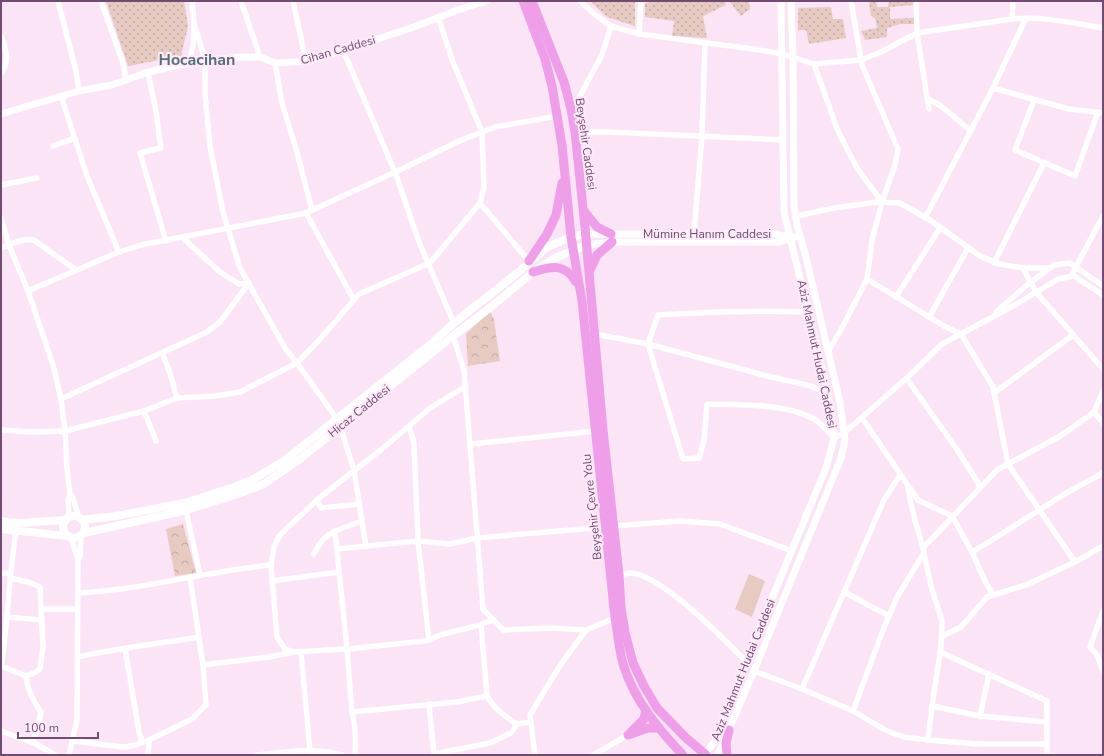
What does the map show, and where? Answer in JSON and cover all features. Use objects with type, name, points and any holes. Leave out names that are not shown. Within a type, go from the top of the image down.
[{"type":"highway","name":"Beyşehir Caddesi","points":[[523,1],[545,60],[552,86],[562,145],[571,237]]},
{"type":"highway","name":"Beyşehir Caddesi","points":[[532,1],[564,82],[571,109],[575,132],[589,273]]},
{"type":"highway","points":[[529,261],[547,234],[556,215],[564,170]]},
{"type":"highway","points":[[583,209],[597,227],[612,238],[596,255],[589,273]]},
{"type":"highway","name":"Beyşehir Çevre Yolu","points":[[571,237],[579,289],[596,431],[619,576],[621,608],[625,632],[633,663],[657,708],[705,755]]},
{"type":"highway","points":[[533,272],[554,267],[564,269],[571,274],[579,289]]},
{"type":"highway","name":"Beyşehir Çevre Yolu","points":[[589,273],[603,430],[615,618],[624,666],[635,692],[646,710],[678,753]]},
{"type":"highway","points":[[628,735],[644,719],[646,710]]},
{"type":"highway","points":[[628,735],[648,728],[659,728]]},
{"type":"highway","points":[[727,755],[726,743],[729,730]]},
{"type":"highway","points":[[678,753],[689,749],[689,743],[685,737]]},
{"type":"main road","name":"Hicaz Caddesi","points":[[82,534],[186,510],[238,494],[264,484],[300,458],[338,423],[454,323],[520,271],[529,261],[549,246],[571,237],[585,234]]},
{"type":"main road","name":"Hicaz Caddesi","points":[[81,519],[116,516],[184,503],[252,480],[284,461],[338,423],[492,307],[533,272],[554,259],[586,245]]},
{"type":"main road","points":[[549,246],[556,247],[558,250],[558,254],[554,259]]},
{"type":"main road","points":[[1,521],[17,523],[68,519],[72,517],[81,519],[85,526],[82,534],[75,538],[1,529]]},
{"type":"main road","points":[[68,519],[64,530],[70,537]]},
{"type":"street","points":[[58,1],[76,71],[79,91]]},
{"type":"street","points":[[101,1],[123,63],[126,81]]},
{"type":"street","points":[[189,63],[193,45],[194,23],[192,1]]},
{"type":"street","points":[[241,1],[260,57]]},
{"type":"street","points":[[293,1],[306,61]]},
{"type":"street","name":"Cihan Caddesi","points":[[1,114],[79,91],[126,81],[148,72],[205,60],[260,57],[275,63],[306,61],[411,28],[438,17],[486,1]]},
{"type":"street","points":[[580,1],[611,26],[639,34],[782,54],[814,64],[861,60],[882,52],[917,33],[1026,18],[1103,28]]},
{"type":"street","points":[[639,34],[641,1]]},
{"type":"street","name":"Aziz Mahmut Hudai Caddesi","points":[[705,755],[716,740],[746,662],[826,468],[834,438],[828,394],[792,238],[784,212],[781,1]]},
{"type":"street","name":"Aziz Mahmut Hudai Caddesi","points":[[718,755],[754,672],[841,458],[845,440],[840,402],[794,206],[791,1]]},
{"type":"street","points":[[828,352],[867,279],[872,240],[882,202],[895,165],[898,149],[861,60],[851,1]]},
{"type":"street","points":[[916,1],[917,33],[929,109]]},
{"type":"street","points":[[1012,20],[1013,1]]},
{"type":"street","points":[[1,430],[31,432],[65,431],[144,411],[177,398],[215,396],[240,392],[297,363],[359,294],[430,263],[480,203],[484,187],[482,132],[453,62],[438,17]]},
{"type":"street","points":[[925,218],[993,88],[1026,18]]},
{"type":"street","points":[[194,23],[205,60],[205,94],[210,146],[223,212],[240,268],[285,348],[338,423],[354,470],[366,547]]},
{"type":"street","points":[[571,109],[575,105],[602,55],[611,26]]},
{"type":"street","points":[[1,36],[7,51],[6,61],[1,74]]},
{"type":"street","points":[[694,233],[702,136],[705,43]]},
{"type":"street","points":[[343,50],[395,172],[420,242],[454,323]]},
{"type":"street","points":[[275,63],[282,103],[298,152],[312,210]]},
{"type":"street","points":[[814,64],[838,131],[857,168],[882,202]]},
{"type":"street","points":[[148,72],[161,148],[140,153],[166,241]]},
{"type":"street","points":[[993,88],[1069,109],[1100,112],[1075,176],[1015,150],[1034,100]]},
{"type":"street","points":[[61,96],[87,176],[119,252]]},
{"type":"street","points":[[927,98],[941,106],[971,131]]},
{"type":"street","points":[[28,291],[119,252],[306,213],[459,141],[482,132],[495,127],[558,116]]},
{"type":"street","points":[[575,132],[609,132],[784,140]]},
{"type":"street","points":[[53,146],[75,138]]},
{"type":"street","points":[[994,263],[1044,163]]},
{"type":"street","points":[[1,185],[37,178]]},
{"type":"street","points":[[796,216],[834,208],[882,202],[900,203],[925,218],[980,256],[994,263],[1023,268],[1049,268]]},
{"type":"street","points":[[480,203],[529,261]]},
{"type":"street","points":[[306,213],[354,300]]},
{"type":"street","points":[[1071,276],[1103,216]]},
{"type":"street","points":[[1,218],[28,291],[53,366],[61,399],[70,494],[68,499],[68,519]]},
{"type":"street","points":[[896,296],[940,228]]},
{"type":"street","name":"Mümine Hanım Caddesi","points":[[612,238],[694,233],[776,234],[792,238]]},
{"type":"street","name":"Mümine Hanım Caddesi","points":[[585,234],[612,238],[780,242],[792,238]]},
{"type":"street","points":[[792,238],[800,236]]},
{"type":"street","points":[[183,238],[220,272],[239,284],[249,282]]},
{"type":"street","name":"Hicaz Caddesi","points":[[586,245],[612,238]]},
{"type":"street","points":[[1,248],[15,242],[28,239],[34,240],[76,270]]},
{"type":"street","points":[[929,317],[968,248]]},
{"type":"street","points":[[989,318],[1031,282],[1054,265],[1070,263],[1103,286]]},
{"type":"street","points":[[1023,268],[1036,292],[1103,369]]},
{"type":"street","points":[[808,312],[786,311],[658,315],[648,344],[684,459],[699,458],[704,440],[707,404],[746,405],[793,410],[815,420],[834,438],[844,433],[862,418],[906,379],[942,344],[1058,279],[1074,276],[1103,295]]},
{"type":"street","points":[[867,279],[944,326],[961,334],[993,387],[1008,464],[1075,562]]},
{"type":"street","points":[[61,399],[207,332],[220,322],[249,282]]},
{"type":"street","points":[[595,334],[648,344],[767,376],[811,386],[828,394]]},
{"type":"street","points":[[994,393],[1073,335]]},
{"type":"street","points":[[453,336],[464,370],[466,386],[483,609],[503,630],[550,628],[586,630],[615,618]]},
{"type":"street","points":[[162,353],[170,373],[177,398]]},
{"type":"street","points":[[906,379],[958,450],[980,486]]},
{"type":"street","points":[[294,652],[286,648],[277,637],[271,565],[274,547],[280,536],[317,500],[430,408],[466,386]]},
{"type":"street","points":[[853,711],[897,597],[924,550],[952,516],[997,470],[1062,435],[1094,412],[1103,391]]},
{"type":"street","points":[[144,411],[156,441]]},
{"type":"street","points":[[1094,412],[1103,423]]},
{"type":"street","points":[[862,418],[918,500],[952,516],[993,595]]},
{"type":"street","points":[[409,426],[414,443],[418,541],[429,640]]},
{"type":"street","points":[[471,444],[596,431]]},
{"type":"street","points":[[972,552],[1103,473]]},
{"type":"street","points":[[802,689],[884,500],[900,475]]},
{"type":"street","points":[[908,486],[913,513],[924,550],[931,586],[942,621],[940,652],[928,740]]},
{"type":"street","points":[[70,494],[81,519]]},
{"type":"street","points":[[317,500],[321,508],[359,504]]},
{"type":"street","points":[[186,510],[200,575]]},
{"type":"street","points":[[314,554],[324,538],[335,531],[362,521]]},
{"type":"street","points":[[337,549],[418,541],[450,544],[477,538],[680,521],[720,524],[792,551]]},
{"type":"street","points":[[335,531],[356,743],[355,755]]},
{"type":"street","points":[[1,573],[11,576],[28,582],[40,587],[43,647],[40,669],[26,676],[1,666],[5,642],[11,576],[16,532]]},
{"type":"street","points":[[78,560],[80,557],[82,534]]},
{"type":"street","points":[[69,755],[76,720],[78,593],[78,560],[70,537]]},
{"type":"street","points":[[941,636],[961,627],[987,597],[1026,585],[1075,562],[1103,546]]},
{"type":"street","points":[[78,593],[104,592],[243,568],[271,565]]},
{"type":"street","points":[[272,581],[339,572]]},
{"type":"street","points":[[619,576],[630,573],[646,577],[667,589],[709,626],[746,662]]},
{"type":"street","points":[[73,740],[124,747],[149,740],[192,719],[206,705],[203,665],[190,577]]},
{"type":"street","points":[[844,592],[889,616]]},
{"type":"street","points":[[42,609],[77,609]]},
{"type":"street","points":[[1103,611],[1090,647],[1097,655],[1103,671]]},
{"type":"street","points":[[7,617],[41,620]]},
{"type":"street","points":[[203,665],[269,657],[294,652],[425,641],[443,634],[494,620]]},
{"type":"street","points":[[480,625],[487,696],[491,704],[503,715],[518,724],[530,722]]},
{"type":"street","points":[[535,755],[530,715],[560,664],[586,630]]},
{"type":"street","points":[[77,657],[105,651],[199,637]]},
{"type":"street","points":[[124,649],[138,732],[142,742]]},
{"type":"street","points":[[301,652],[310,751]]},
{"type":"street","points":[[940,652],[1047,701],[1047,755]]},
{"type":"street","points":[[754,672],[802,689],[853,711],[887,731],[904,737],[978,744],[1047,744]]},
{"type":"street","points":[[980,716],[989,674]]},
{"type":"street","points":[[26,676],[27,685],[33,700],[41,713],[33,743]]},
{"type":"street","points":[[352,712],[457,702],[487,696]]},
{"type":"street","points":[[429,704],[434,754]]},
{"type":"street","points":[[932,706],[980,716],[1047,722]]},
{"type":"street","points":[[427,755],[490,743],[511,733],[518,724]]},
{"type":"street","points":[[1,731],[33,743],[55,755]]},
{"type":"street","points":[[593,755],[628,735]]},
{"type":"street","points":[[148,755],[149,740]]},
{"type":"street","points":[[460,748],[463,755]]},
{"type":"street","points":[[256,755],[310,751],[331,752],[342,755]]},
{"type":"green space","points":[[106,1],[184,1],[188,26],[181,56],[128,66]]},
{"type":"green space","points":[[590,1],[635,1],[635,26],[607,17]]},
{"type":"green space","points":[[662,1],[725,1],[726,5],[703,16],[707,38],[672,36],[674,21],[645,17],[645,3]]},
{"type":"green space","points":[[729,1],[749,1],[750,10],[741,16]]},
{"type":"green space","points":[[869,1],[876,1],[877,7],[888,7],[889,1],[913,1],[913,5],[890,7],[890,19],[914,18],[914,24],[900,24],[887,28],[887,37],[865,40],[861,31],[877,28],[875,18],[871,16]]},
{"type":"green space","points":[[831,7],[833,19],[843,19],[846,38],[809,44],[806,30],[798,30],[798,8]]},
{"type":"green space","points":[[490,311],[494,320],[500,361],[468,366],[466,334]]},
{"type":"green space","points":[[183,524],[196,573],[175,576],[166,529]]},
{"type":"green space","points":[[749,574],[765,581],[752,617],[735,609]]},
{"type":"district","name":"Hocacihan","points":[[197,60]]}]
